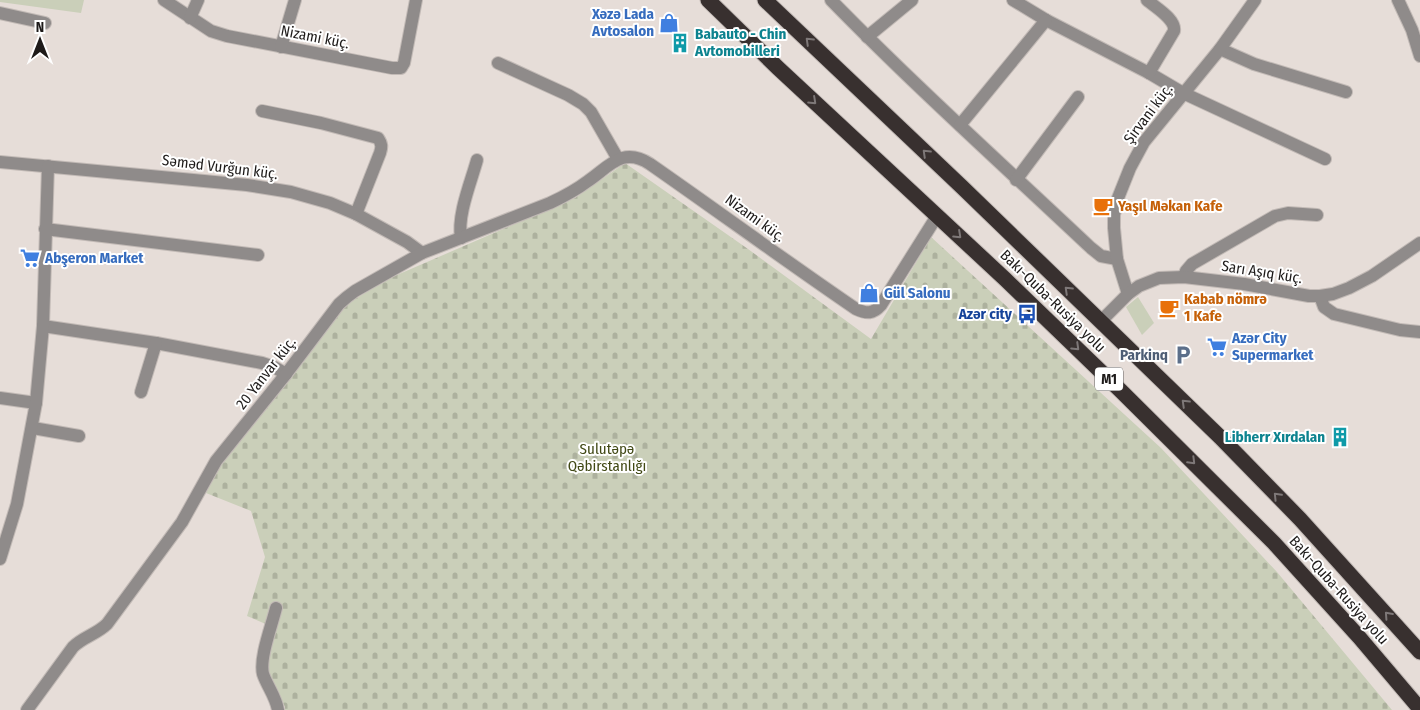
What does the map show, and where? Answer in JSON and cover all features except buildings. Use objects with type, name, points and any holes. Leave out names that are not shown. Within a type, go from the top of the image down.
[{"type":"highway","name":"Bakı-Quba-Rusiya yolu","points":[[708,0],[1121,391],[1274,543],[1359,637],[1420,709]]},
{"type":"highway","name":"Bakı-Quba-Rusiya yolu","points":[[765,0],[1220,437],[1300,519],[1420,652]]},
{"type":"street","name":"Nizami küç.","points":[[164,0],[211,31],[281,47],[392,68],[400,68],[404,64],[416,0]]},
{"type":"street","points":[[190,18],[198,0]]},
{"type":"street","points":[[281,47],[295,0]]},
{"type":"street","points":[[831,0],[1016,180],[1091,248],[1101,256],[1117,259]]},
{"type":"street","points":[[867,37],[912,0]]},
{"type":"street","points":[[1013,0],[1046,20],[1149,73],[1183,93],[1325,159]]},
{"type":"street","points":[[1147,0],[1172,21],[1175,26],[1174,31],[1149,73]]},
{"type":"street","name":"Şirvani küç.","points":[[1128,294],[1117,259],[1114,240],[1114,215],[1127,175],[1144,142],[1220,49],[1255,0]]},
{"type":"street","points":[[1398,0],[1412,30],[1420,56]]},
{"type":"street","points":[[0,13],[45,23]]},
{"type":"street","points":[[960,125],[1046,20]]},
{"type":"street","points":[[1220,49],[1254,64],[1346,92]]},
{"type":"street","points":[[498,63],[568,95],[583,104],[591,112],[618,159]]},
{"type":"street","points":[[1016,180],[1078,97]]},
{"type":"street","points":[[262,111],[321,123],[378,138],[382,147],[356,214]]},
{"type":"street","name":"Nizami küç.","points":[[618,159],[628,157],[645,160],[856,309],[870,314],[882,305],[937,216]]},
{"type":"street","name":"20 Yanvar küç.","points":[[27,710],[73,647],[81,640],[97,633],[107,624],[182,522],[216,460],[286,374],[339,304],[347,297],[422,254],[550,203],[582,185],[618,159]]},
{"type":"street","points":[[461,238],[461,218],[477,160]]},
{"type":"street","name":"Səməd Vurğun küç.","points":[[0,162],[247,185],[291,192],[313,197],[356,214],[413,246],[422,254]]},
{"type":"street","points":[[0,559],[18,504],[36,403],[43,326],[48,166]]},
{"type":"street","points":[[1184,277],[1192,264],[1275,216],[1288,214],[1317,215]]},
{"type":"street","points":[[45,229],[258,255]]},
{"type":"street","name":"Sarı Aşıq küç.","points":[[1100,322],[1128,294],[1139,286],[1170,276],[1244,284],[1309,296],[1334,294],[1372,276],[1420,243]]},
{"type":"street","points":[[1320,296],[1324,307],[1334,314],[1400,330],[1420,332]]},
{"type":"street","points":[[43,326],[156,343],[262,363],[286,374]]},
{"type":"street","points":[[141,392],[156,343]]},
{"type":"street","points":[[0,398],[36,403]]},
{"type":"street","points":[[32,428],[79,436]]},
{"type":"street","points":[[276,608],[263,655],[262,666],[277,702],[278,710]]},
{"type":"green space","points":[[0,0],[84,0],[81,13],[0,2]]},
{"type":"green space","name":"Sulutəpə Qəbirstanlığı","points":[[625,163],[748,249],[871,339],[931,237],[1161,448],[1277,572],[1392,710],[285,710],[266,668],[275,628],[247,616],[265,557],[251,511],[206,493],[220,462],[345,305],[390,278],[575,198]]},
{"type":"green space","points":[[1138,297],[1154,323],[1142,335],[1126,307]]},
{"type":"place","name":"Xəzə Lada Avtosalon","points":[[669,23]]},
{"type":"place","name":"Babauto - Chin Avtomobilleri","points":[[680,43]]},
{"type":"place","name":"Yaşıl Məkan Kafe","points":[[1103,206]]},
{"type":"place","name":"Abşeron Market","points":[[30,258]]},
{"type":"place","name":"Gül Salonu","points":[[869,293]]},
{"type":"place","name":"Kabab nömrə 1 Kafe","points":[[1169,308]]},
{"type":"place","name":"Azər city","points":[[1027,314]]},
{"type":"place","name":"Azər City Supermarket","points":[[1217,347]]},
{"type":"place","name":"Parkinq","points":[[1183,355]]},
{"type":"place","name":"Libherr Xırdalan","points":[[1340,437]]}]
